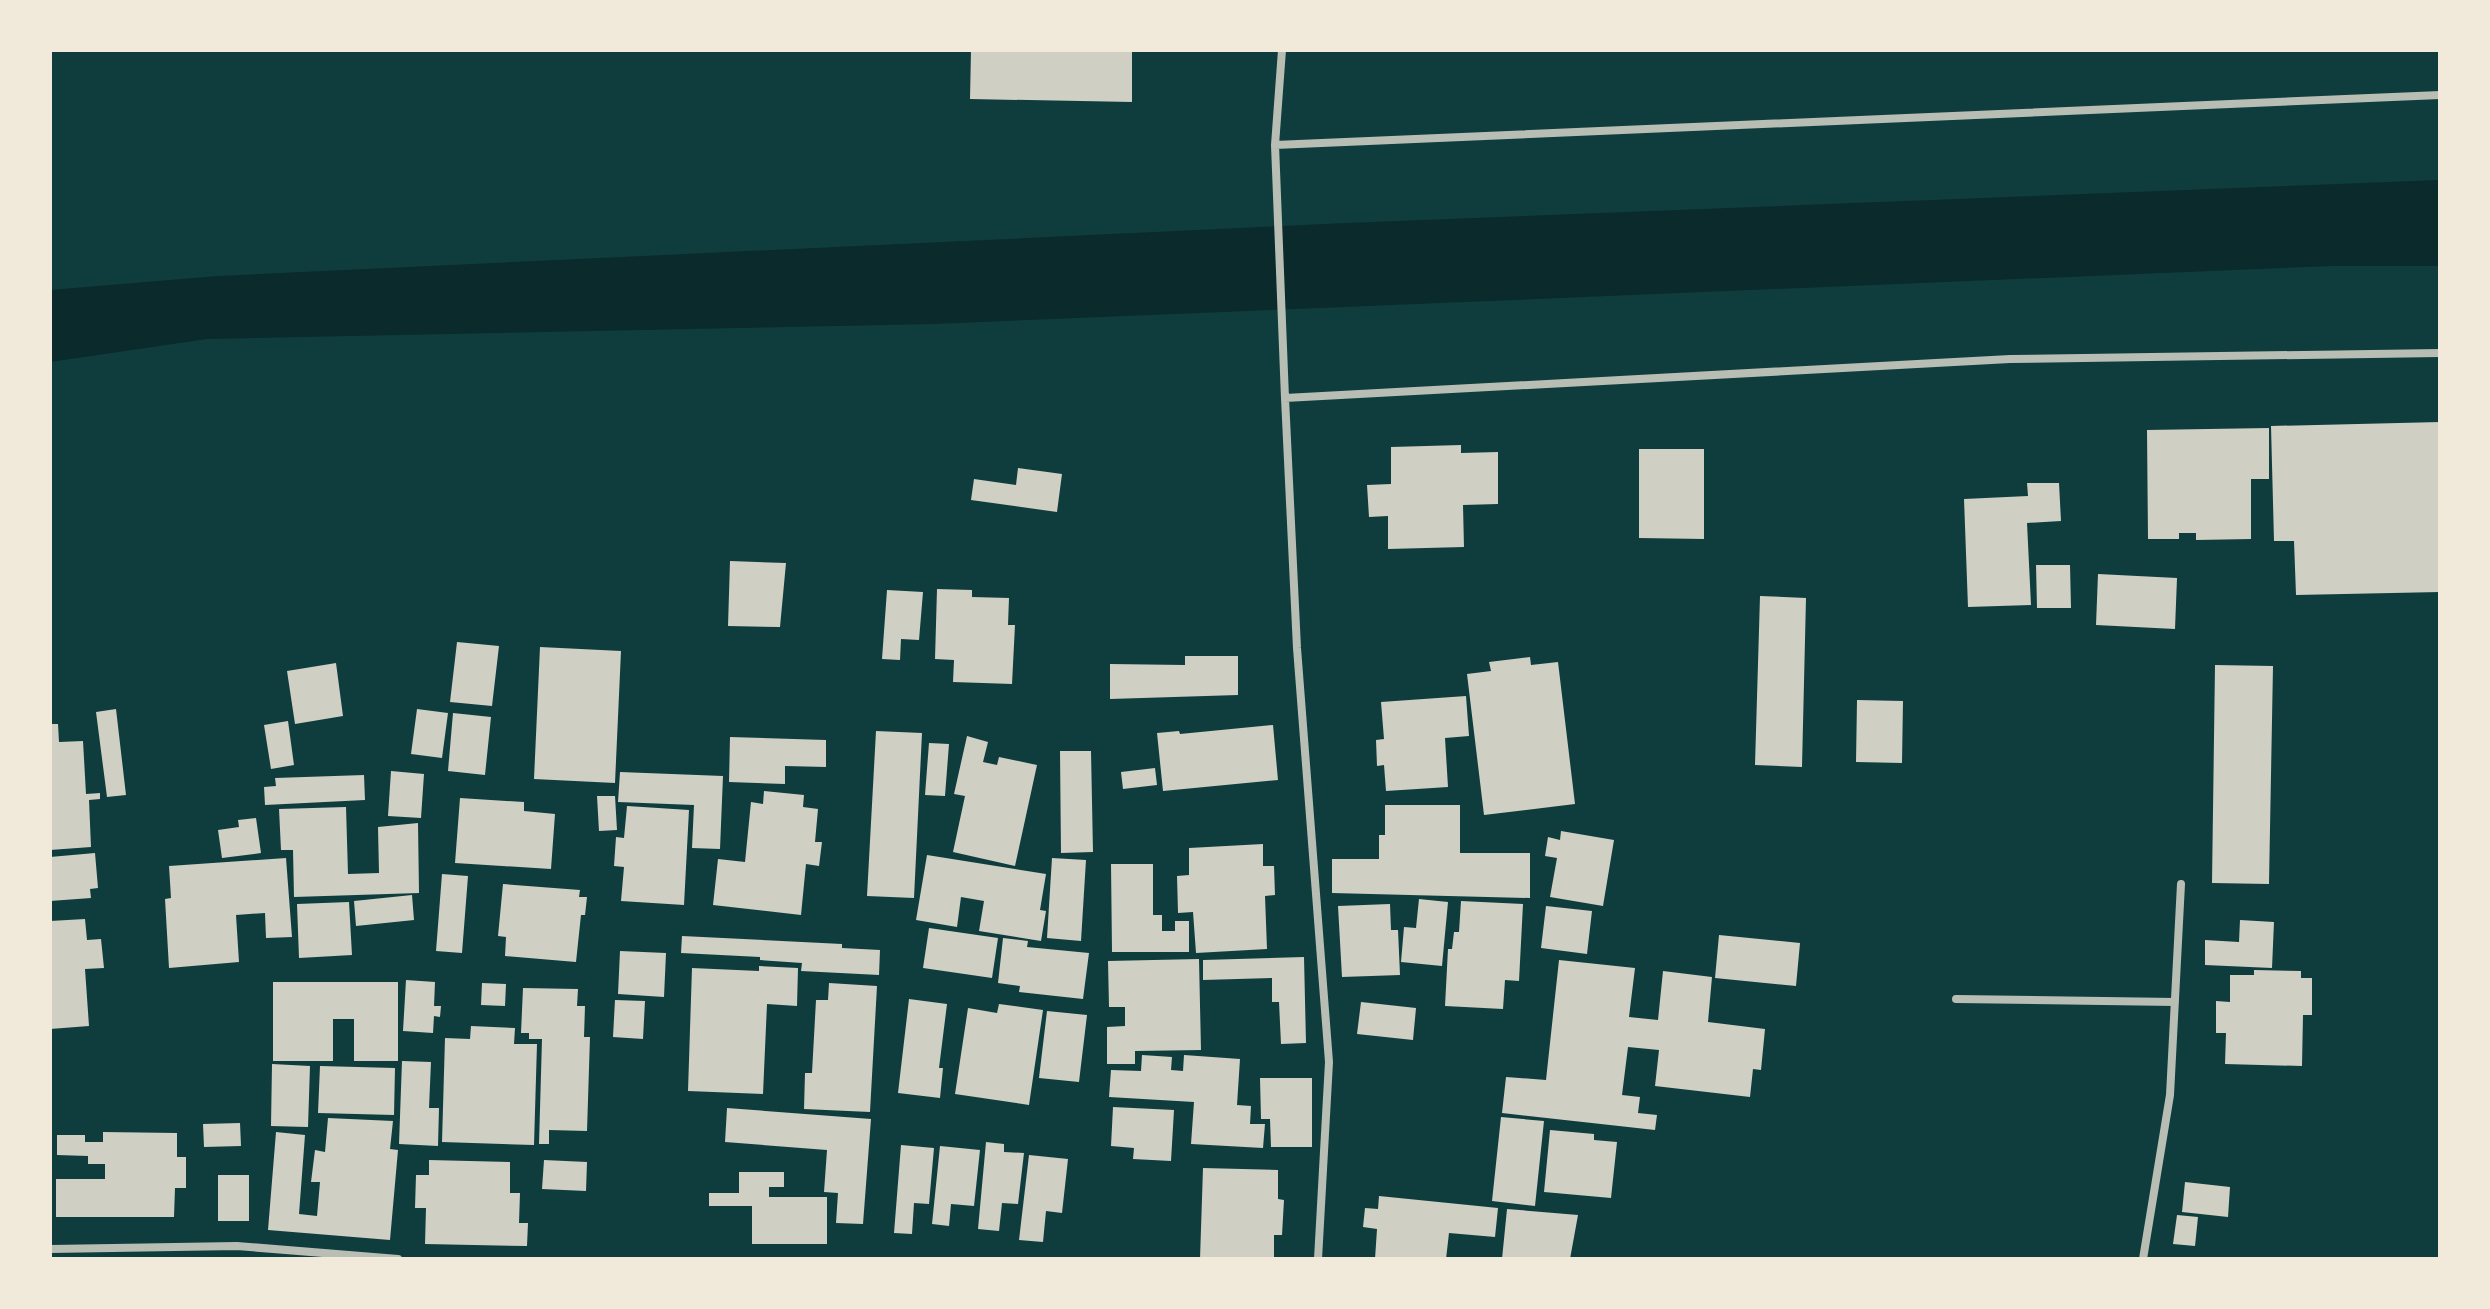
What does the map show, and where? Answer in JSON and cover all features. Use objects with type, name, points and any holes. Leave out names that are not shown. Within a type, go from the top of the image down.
[{"type":"street","points":[[1282,50],[1275,145],[1285,398],[1298,663],[1329,1062],[1318,1259]]},
{"type":"street","points":[[1275,145],[2440,95]]},
{"type":"street","points":[[1285,398],[1979,360],[2440,353]]},
{"type":"street","points":[[2143,1259],[2170,1095],[2181,884]]},
{"type":"street","points":[[1956,999],[2175,1002]]},
{"type":"street","points":[[50,1249],[237,1246],[398,1259]]},
{"type":"water","points":[[2440,180],[2440,266],[2330,266],[934,324],[207,339],[50,362],[50,290],[218,276],[1346,223]]},
{"type":"building","points":[[971,50],[1132,50],[1132,102],[970,99]]},
{"type":"building","points":[[2440,422],[2440,592],[2296,595],[2294,541],[2274,541],[2271,426]]},
{"type":"building","points":[[2269,428],[2269,479],[2251,479],[2251,539],[2196,540],[2196,533],[2179,533],[2179,539],[2148,539],[2147,430]]},
{"type":"building","points":[[1461,445],[1461,453],[1498,452],[1498,504],[1463,505],[1464,547],[1388,549],[1388,516],[1369,517],[1367,485],[1391,484],[1391,447]]},
{"type":"building","points":[[1639,449],[1704,449],[1704,539],[1639,538]]},
{"type":"building","points":[[1018,468],[1062,474],[1057,512],[971,500],[974,479],[1016,485]]},
{"type":"building","points":[[2027,483],[2059,483],[2061,521],[2027,523],[2031,605],[1968,607],[1964,499],[2028,496]]},
{"type":"building","points":[[730,561],[786,563],[780,627],[728,626]]},
{"type":"building","points":[[2036,565],[2070,565],[2071,608],[2037,608]]},
{"type":"building","points":[[2098,574],[2177,578],[2175,629],[2096,625]]},
{"type":"building","points":[[937,589],[972,590],[972,597],[1009,598],[1008,625],[1015,625],[1012,684],[953,682],[954,660],[935,659]]},
{"type":"building","points":[[887,590],[923,592],[919,640],[901,639],[900,660],[882,659]]},
{"type":"building","points":[[1760,596],[1806,598],[1802,767],[1755,765]]},
{"type":"building","points":[[457,642],[499,646],[492,706],[450,702]]},
{"type":"building","points":[[540,647],[621,651],[615,783],[534,779]]},
{"type":"building","points":[[1185,656],[1238,656],[1238,695],[1110,699],[1110,664],[1185,665]]},
{"type":"building","points":[[1530,657],[1531,665],[1558,662],[1575,804],[1484,815],[1467,674],[1491,671],[1489,662]]},
{"type":"building","points":[[336,663],[343,716],[295,724],[287,671]]},
{"type":"building","points":[[2215,665],[2273,666],[2269,884],[2212,883]]},
{"type":"building","points":[[1466,696],[1469,736],[1445,738],[1448,787],[1386,791],[1384,765],[1377,766],[1376,740],[1384,739],[1381,702]]},
{"type":"building","points":[[1857,700],[1903,701],[1902,763],[1856,762]]},
{"type":"building","points":[[116,709],[126,795],[107,797],[96,712]]},
{"type":"building","points":[[417,709],[448,713],[442,758],[411,754]]},
{"type":"building","points":[[453,713],[491,717],[485,775],[448,771]]},
{"type":"building","points":[[288,721],[294,765],[271,769],[264,725]]},
{"type":"building","points":[[50,724],[58,724],[59,742],[83,741],[86,794],[100,793],[100,799],[89,800],[91,847],[50,850]]},
{"type":"building","points":[[1273,725],[1278,780],[1163,791],[1157,733],[1179,731],[1180,734]]},
{"type":"building","points":[[876,731],[922,733],[914,898],[867,896]]},
{"type":"building","points":[[967,736],[988,742],[983,762],[997,765],[999,757],[1037,765],[1015,866],[953,852],[965,796],[954,794]]},
{"type":"building","points":[[730,737],[826,740],[826,767],[785,766],[785,784],[729,782]]},
{"type":"building","points":[[929,743],[949,744],[945,796],[925,795]]},
{"type":"building","points":[[1060,751],[1091,751],[1093,852],[1061,853]]},
{"type":"building","points":[[1155,768],[1157,785],[1123,789],[1121,772]]},
{"type":"building","points":[[391,771],[424,774],[421,818],[388,816]]},
{"type":"building","points":[[620,772],[723,776],[720,849],[692,848],[694,805],[618,802]]},
{"type":"building","points":[[364,775],[365,800],[265,805],[264,787],[276,786],[275,778]]},
{"type":"building","points":[[764,791],[804,795],[803,807],[818,809],[815,842],[822,842],[819,866],[806,864],[801,915],[713,905],[718,859],[745,862],[751,802],[763,804]]},
{"type":"building","points":[[597,796],[615,796],[617,830],[599,831]]},
{"type":"building","points":[[460,798],[524,802],[524,811],[555,814],[551,869],[455,863]]},
{"type":"building","points":[[1385,805],[1460,805],[1460,853],[1530,853],[1530,898],[1332,893],[1332,859],[1379,859],[1379,835],[1385,835]]},
{"type":"building","points":[[627,806],[689,810],[684,905],[621,901],[624,867],[614,866],[616,837],[624,838]]},
{"type":"building","points":[[346,807],[348,874],[379,873],[378,827],[418,823],[419,893],[294,897],[293,850],[281,850],[279,809]]},
{"type":"building","points":[[256,818],[261,853],[222,858],[218,830],[239,827],[238,820]]},
{"type":"building","points":[[1561,831],[1614,840],[1603,906],[1550,897],[1557,858],[1545,856],[1548,837],[1560,840]]},
{"type":"building","points":[[1263,844],[1263,866],[1274,866],[1275,895],[1265,896],[1267,949],[1196,953],[1193,912],[1178,913],[1177,876],[1189,875],[1189,848]]},
{"type":"building","points":[[95,853],[98,888],[90,889],[91,898],[50,901],[50,857]]},
{"type":"building","points":[[927,855],[1046,874],[1040,910],[1046,911],[1041,941],[979,931],[984,901],[961,897],[957,927],[916,920]]},
{"type":"building","points":[[286,858],[292,937],[266,938],[265,913],[236,915],[239,962],[169,968],[165,899],[171,898],[169,866]]},
{"type":"building","points":[[1052,858],[1086,860],[1081,941],[1047,938]]},
{"type":"building","points":[[1111,864],[1153,864],[1153,915],[1162,915],[1162,931],[1175,931],[1175,921],[1189,921],[1189,952],[1112,952]]},
{"type":"building","points":[[442,874],[468,876],[462,953],[436,951]]},
{"type":"building","points":[[503,884],[580,890],[579,897],[587,897],[585,915],[581,915],[576,962],[505,956],[506,937],[498,936]]},
{"type":"building","points":[[412,895],[414,920],[356,926],[354,901]]},
{"type":"building","points":[[1419,899],[1448,902],[1442,966],[1401,962],[1404,927],[1416,928]]},
{"type":"building","points":[[1461,901],[1523,904],[1519,981],[1505,980],[1503,1009],[1445,1006],[1448,949],[1452,949],[1454,932],[1459,932]]},
{"type":"building","points":[[349,902],[352,955],[299,958],[297,904]]},
{"type":"building","points":[[1390,904],[1391,930],[1398,930],[1400,975],[1342,977],[1338,906]]},
{"type":"building","points":[[1546,906],[1592,911],[1587,954],[1541,948]]},
{"type":"building","points":[[85,919],[87,940],[101,939],[104,968],[85,969],[89,1026],[50,1029],[50,921]]},
{"type":"building","points":[[2240,920],[2274,922],[2272,968],[2205,965],[2205,940],[2239,942]]},
{"type":"building","points":[[929,928],[998,938],[992,978],[923,968]]},
{"type":"building","points":[[1719,935],[1800,943],[1796,986],[1715,978]]},
{"type":"building","points":[[682,936],[842,944],[842,948],[880,950],[879,975],[801,971],[802,963],[760,960],[760,957],[681,953]]},
{"type":"building","points":[[1003,938],[1028,941],[1027,947],[1089,953],[1083,999],[1019,992],[1020,986],[998,983]]},
{"type":"building","points":[[620,951],[666,953],[664,997],[618,994]]},
{"type":"building","points":[[1304,957],[1306,1043],[1281,1044],[1279,1002],[1272,1002],[1272,978],[1203,980],[1203,960]]},
{"type":"building","points":[[1199,959],[1201,1050],[1135,1051],[1135,1064],[1107,1064],[1107,1027],[1125,1026],[1125,1007],[1109,1007],[1108,961]]},
{"type":"building","points":[[1559,960],[1635,968],[1629,1017],[1658,1020],[1663,971],[1712,977],[1708,1022],[1765,1029],[1761,1070],[1753,1069],[1750,1097],[1655,1086],[1659,1050],[1628,1047],[1622,1095],[1640,1097],[1638,1113],[1657,1115],[1655,1130],[1502,1113],[1506,1077],[1546,1080]]},
{"type":"building","points":[[759,966],[798,968],[797,1006],[767,1004],[763,1094],[688,1091],[692,968],[759,971]]},
{"type":"building","points":[[2254,970],[2301,971],[2301,978],[2312,978],[2312,1015],[2303,1015],[2302,1066],[2225,1064],[2226,1033],[2216,1033],[2216,1001],[2230,1002],[2230,975],[2254,975]]},
{"type":"building","points":[[406,980],[435,982],[434,1006],[441,1006],[440,1017],[434,1016],[433,1033],[403,1031]]},
{"type":"building","points":[[273,982],[398,982],[398,1061],[354,1061],[354,1019],[333,1019],[333,1061],[273,1061]]},
{"type":"building","points":[[482,983],[506,984],[505,1006],[481,1005]]},
{"type":"building","points":[[829,983],[877,986],[870,1112],[804,1109],[805,1073],[812,1073],[816,1000],[828,1000]]},
{"type":"building","points":[[523,988],[578,989],[577,1006],[585,1006],[584,1037],[590,1037],[587,1131],[549,1130],[549,1144],[539,1144],[542,1039],[529,1039],[529,1033],[521,1033]]},
{"type":"building","points":[[909,999],[947,1004],[939,1068],[943,1068],[940,1098],[898,1093]]},
{"type":"building","points":[[615,1000],[645,1001],[643,1039],[613,1037]]},
{"type":"building","points":[[1361,1002],[1416,1008],[1413,1040],[1357,1034]]},
{"type":"building","points":[[999,1004],[1043,1010],[1029,1105],[955,1094],[968,1008],[997,1013]]},
{"type":"building","points":[[1047,1011],[1087,1015],[1079,1082],[1039,1078]]},
{"type":"building","points":[[471,1026],[515,1028],[514,1044],[537,1044],[534,1145],[442,1142],[445,1038],[470,1039]]},
{"type":"building","points":[[1142,1055],[1172,1057],[1171,1070],[1183,1071],[1184,1055],[1240,1059],[1237,1105],[1251,1106],[1250,1124],[1265,1124],[1263,1148],[1191,1144],[1194,1102],[1109,1097],[1111,1070],[1141,1071]]},
{"type":"building","points":[[402,1061],[431,1062],[429,1108],[439,1108],[438,1146],[399,1144]]},
{"type":"building","points":[[272,1064],[310,1066],[308,1127],[271,1126]]},
{"type":"building","points":[[320,1066],[395,1068],[394,1115],[318,1113]]},
{"type":"building","points":[[1260,1078],[1312,1078],[1312,1147],[1271,1147],[1270,1119],[1261,1119]]},
{"type":"building","points":[[1113,1107],[1174,1110],[1171,1161],[1133,1159],[1134,1148],[1111,1146]]},
{"type":"building","points":[[727,1108],[871,1119],[863,1224],[836,1223],[838,1193],[824,1192],[827,1150],[725,1142]]},
{"type":"building","points":[[1501,1117],[1544,1121],[1535,1206],[1492,1201]]},
{"type":"building","points":[[328,1118],[393,1121],[390,1149],[398,1150],[390,1240],[268,1230],[276,1132],[305,1135],[299,1214],[317,1216],[320,1182],[311,1182],[315,1150],[325,1152]]},
{"type":"building","points":[[240,1123],[241,1146],[204,1147],[203,1124]]},
{"type":"building","points":[[1550,1130],[1594,1134],[1594,1140],[1617,1142],[1611,1198],[1544,1192]]},
{"type":"building","points":[[103,1132],[177,1133],[177,1157],[186,1157],[186,1188],[175,1188],[174,1217],[56,1217],[56,1179],[105,1179],[105,1164],[88,1164],[88,1156],[57,1155],[57,1135],[85,1135],[85,1142],[103,1142]]},
{"type":"building","points":[[986,1142],[1004,1144],[1004,1152],[1024,1153],[1018,1204],[1002,1203],[999,1231],[978,1229]]},
{"type":"building","points":[[901,1145],[934,1148],[929,1204],[914,1203],[912,1234],[894,1233]]},
{"type":"building","points":[[940,1146],[980,1150],[974,1206],[951,1204],[949,1226],[932,1224]]},
{"type":"building","points":[[1029,1155],[1068,1159],[1062,1213],[1046,1211],[1043,1242],[1019,1240]]},
{"type":"building","points":[[429,1160],[510,1162],[510,1193],[520,1193],[519,1223],[528,1223],[527,1246],[425,1244],[426,1208],[415,1208],[416,1175],[429,1175]]},
{"type":"building","points":[[544,1160],[587,1162],[586,1191],[542,1189]]},
{"type":"building","points":[[1203,1168],[1278,1170],[1278,1199],[1284,1200],[1282,1235],[1274,1235],[1274,1259],[1200,1259]]},
{"type":"building","points":[[739,1172],[784,1172],[784,1187],[769,1187],[769,1197],[827,1197],[827,1244],[752,1244],[752,1206],[709,1206],[709,1193],[739,1193]]},
{"type":"building","points":[[218,1175],[249,1175],[249,1221],[218,1221]]},
{"type":"building","points":[[2185,1182],[2230,1187],[2228,1217],[2182,1212]]},
{"type":"building","points":[[1379,1196],[1498,1208],[1495,1237],[1449,1233],[1446,1259],[1375,1259],[1377,1229],[1363,1227],[1365,1208],[1378,1209]]},
{"type":"building","points":[[1507,1209],[1578,1215],[1570,1259],[1502,1259]]},
{"type":"building","points":[[2177,1215],[2198,1217],[2195,1246],[2173,1244]]}]
